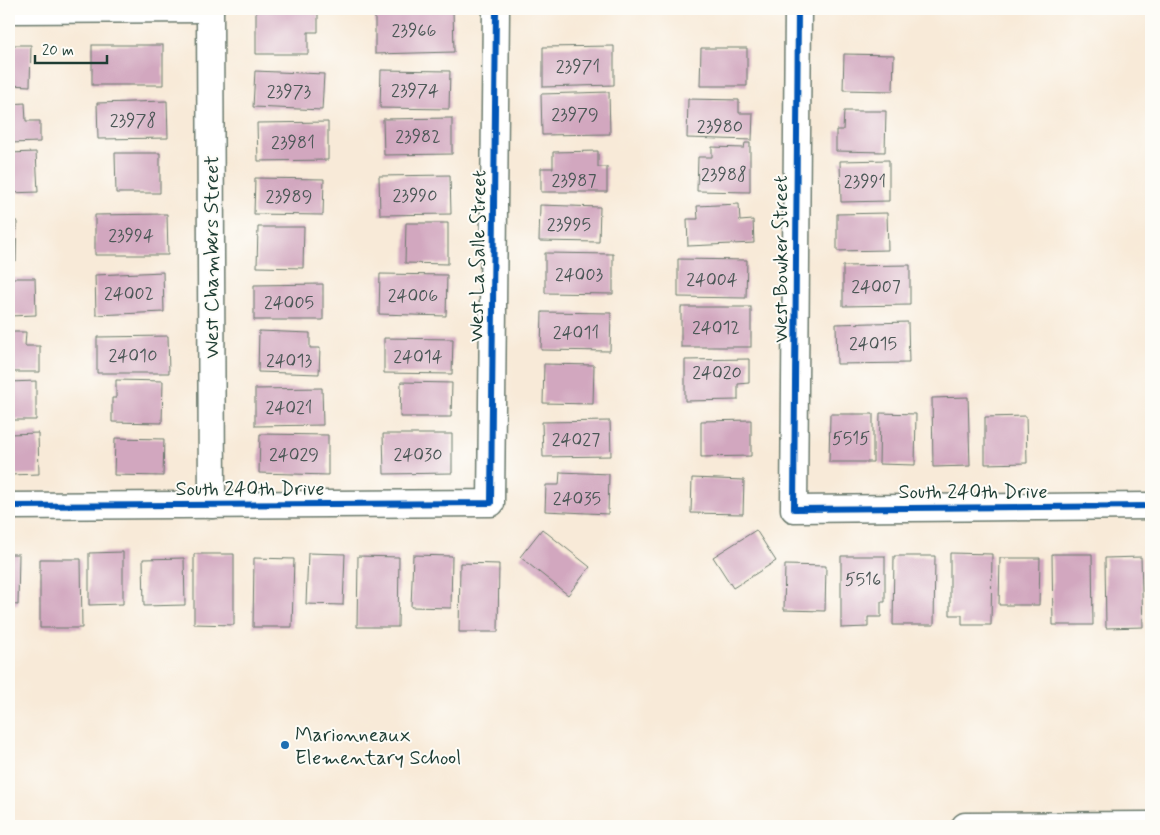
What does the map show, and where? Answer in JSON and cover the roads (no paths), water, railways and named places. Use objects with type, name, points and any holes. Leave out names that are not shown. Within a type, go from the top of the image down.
[{"type":"street","points":[[9,10],[210,9]]},
{"type":"street","name":"West Chambers Street","points":[[210,9],[212,505]]},
{"type":"street","name":"West La Salle Street","points":[[491,503],[496,9]]},
{"type":"street","name":"West Bowker Street","points":[[794,509],[798,9]]},
{"type":"street","name":"South 240th Drive","points":[[9,506],[491,503]]},
{"type":"street","name":"South 240th Drive","points":[[794,509],[1151,506]]},
{"type":"street","points":[[965,826],[1151,825]]},
{"type":"place","name":"Marionneaux Elementary School","points":[[285,745]]}]
